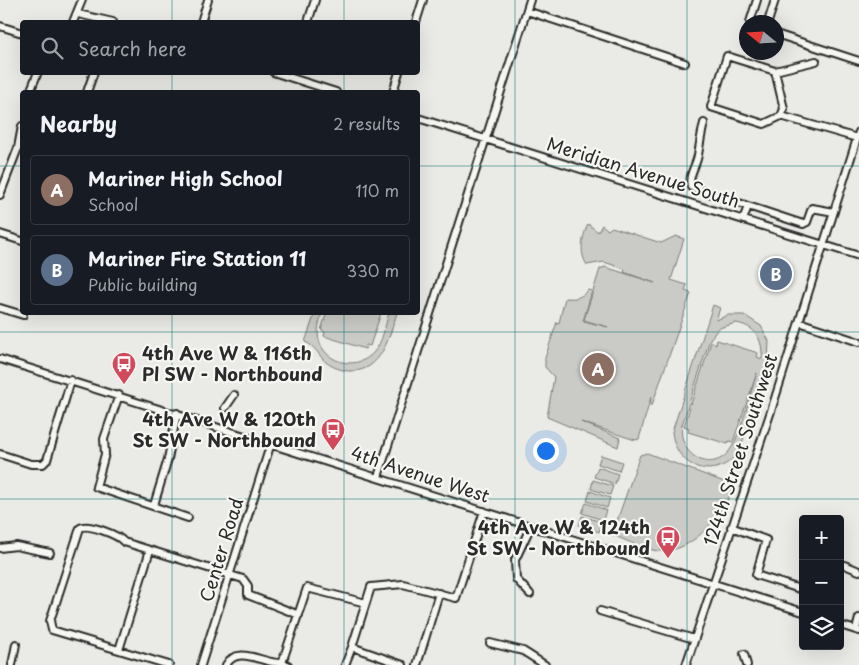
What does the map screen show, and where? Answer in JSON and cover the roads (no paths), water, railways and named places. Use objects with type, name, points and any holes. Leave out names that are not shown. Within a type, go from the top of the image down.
[{"type":"street","points":[[74,20],[82,0]]},
{"type":"street","points":[[202,20],[208,0]]},
{"type":"street","points":[[309,20],[315,0]]},
{"type":"street","points":[[417,20],[423,0]]},
{"type":"street","points":[[378,477],[530,0]]},
{"type":"street","points":[[752,15],[757,0]]},
{"type":"street","points":[[770,15],[775,0]]},
{"type":"street","points":[[527,11],[685,63]]},
{"type":"street","points":[[78,14],[106,20]]},
{"type":"street","points":[[83,20],[87,15]]},
{"type":"street","points":[[0,26],[20,32]]},
{"type":"street","points":[[784,37],[859,61]]},
{"type":"street","points":[[816,61],[775,71],[727,56],[711,107],[764,124],[781,116],[858,135]]},
{"type":"street","points":[[775,71],[784,109],[781,116]]},
{"type":"street","points":[[31,90],[37,75]]},
{"type":"street","points":[[88,90],[93,75]]},
{"type":"street","points":[[291,75],[331,90]]},
{"type":"street","points":[[394,90],[398,75]]},
{"type":"street","name":"Meridian Avenue South","points":[[420,122],[486,140],[859,256]]},
{"type":"street","points":[[704,122],[698,144],[698,155],[689,179],[691,187],[803,224],[807,222],[812,208],[834,212]]},
{"type":"street","name":"124th Street Southwest","points":[[686,665],[824,245],[858,135]]},
{"type":"street","points":[[0,195],[18,148],[20,137]]},
{"type":"street","points":[[743,220],[748,206]]},
{"type":"street","points":[[0,234],[20,240]]},
{"type":"street","points":[[0,308],[20,314]]},
{"type":"street","points":[[799,322],[859,342]]},
{"type":"street","name":"4th Avenue West","points":[[0,358],[799,609]]},
{"type":"street","points":[[0,454],[31,464],[43,464],[47,460],[71,380]]},
{"type":"street","points":[[119,395],[104,439],[105,454],[96,487],[188,518]]},
{"type":"street","points":[[225,408],[234,396]]},
{"type":"street","points":[[154,505],[168,459],[177,413]]},
{"type":"street","name":"Center Road","points":[[201,665],[271,444]]},
{"type":"street","points":[[344,665],[352,647],[371,587],[402,584],[456,598],[484,511]]},
{"type":"street","points":[[169,665],[52,630],[50,621],[80,528],[88,526],[120,536],[124,542],[243,579],[248,586],[248,595],[298,615]]},
{"type":"street","points":[[530,594],[516,579],[515,560],[531,526]]},
{"type":"street","points":[[731,527],[766,540],[756,575],[799,589]]},
{"type":"street","points":[[0,548],[16,546],[50,553]]},
{"type":"street","points":[[119,650],[150,550]]},
{"type":"street","points":[[844,565],[859,571]]},
{"type":"street","points":[[226,665],[228,660],[245,656],[276,665],[285,664],[307,588],[366,603]]},
{"type":"street","points":[[417,665],[438,594]]},
{"type":"street","points":[[600,611],[694,639]]},
{"type":"street","points":[[844,626],[857,630],[859,618]]},
{"type":"street","points":[[490,643],[523,651],[545,665]]},
{"type":"street","points":[[12,665],[16,644]]},
{"type":"street","points":[[352,647],[404,665]]},
{"type":"street","points":[[744,654],[747,665]]},
{"type":"place","name":"Mariner Fire Station 11","points":[[776,274]]},
{"type":"place","name":"Mariner High School","points":[[598,369]]},
{"type":"place","name":"4th Ave W & 116th Pl SW - Northbound","points":[[124,385]]},
{"type":"place","name":"4th Ave W & 120th St SW - Northbound","points":[[333,451]]},
{"type":"place","name":"4th Ave W & 124th St SW - Northbound","points":[[668,559]]}]
